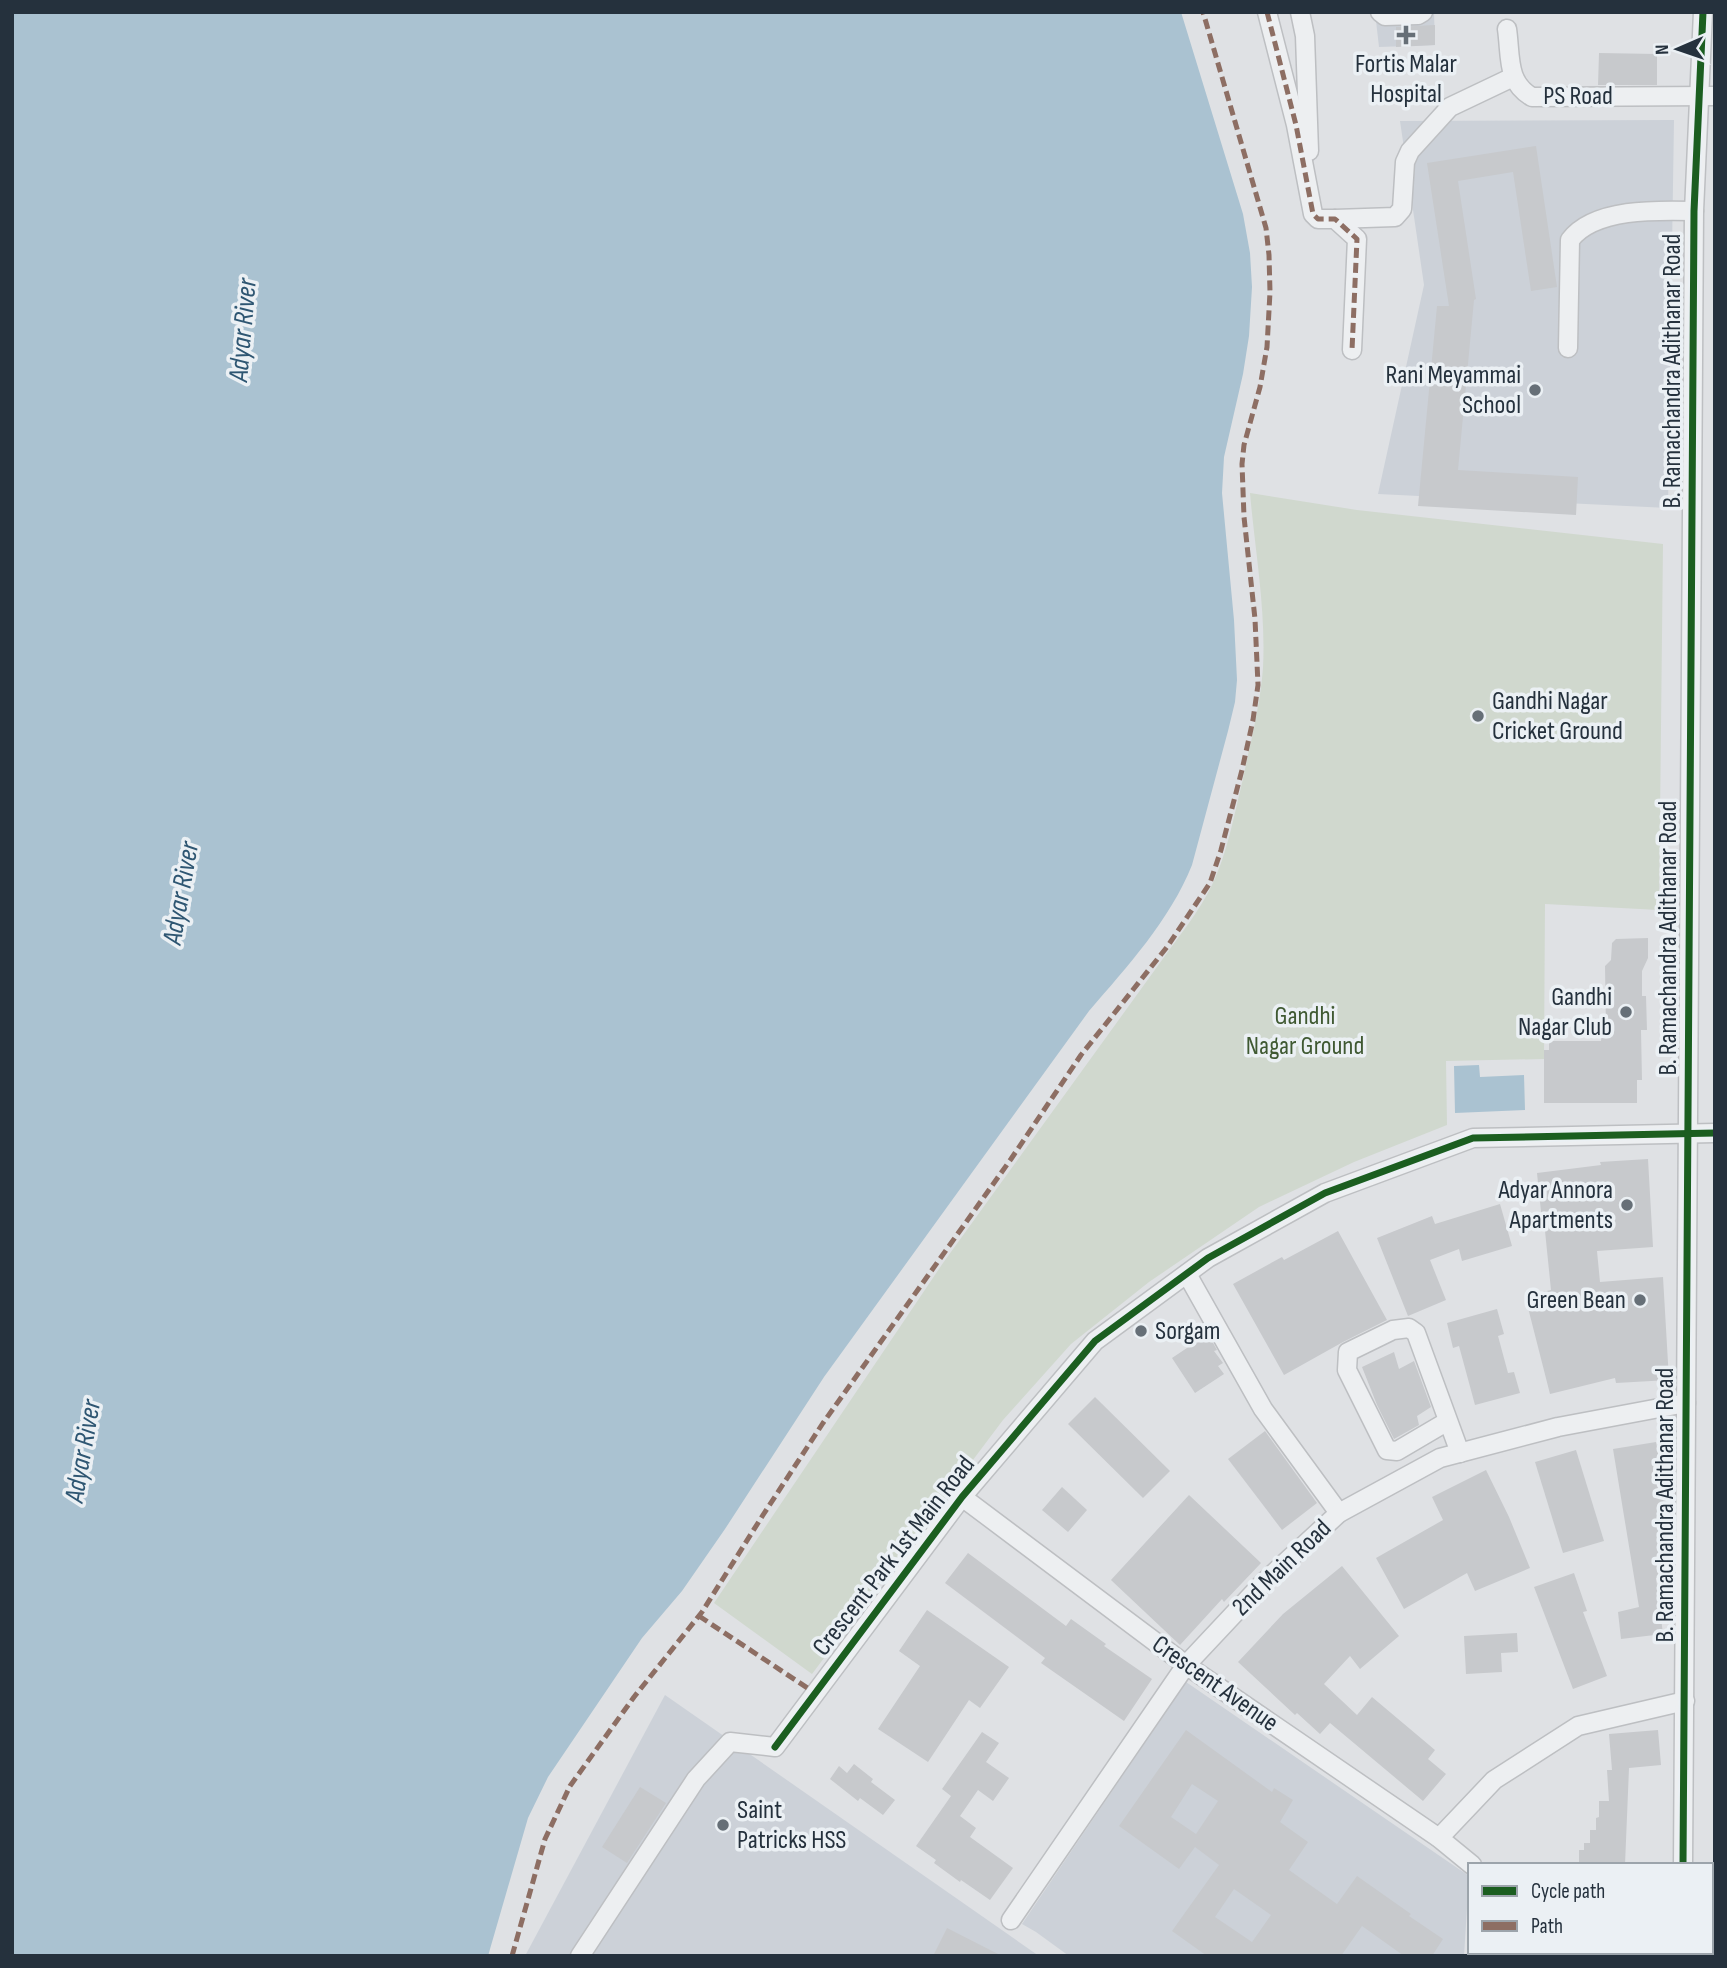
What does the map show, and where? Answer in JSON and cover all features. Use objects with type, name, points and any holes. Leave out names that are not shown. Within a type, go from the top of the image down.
[{"type":"street","points":[[1267,12],[1296,125],[1313,214],[1318,219],[1363,220],[1395,217],[1402,209],[1405,162],[1410,150],[1450,107],[1513,76]]},
{"type":"street","points":[[1300,12],[1306,36],[1313,214]]},
{"type":"street","points":[[1380,12],[1385,16],[1418,15],[1423,12]]},
{"type":"street","name":"B. Ramachandra Adithanar Road","points":[[1683,1863],[1694,211],[1708,95],[1703,12]]},
{"type":"street","name":"PS Road","points":[[1507,29],[1513,76],[1522,91],[1532,97],[1708,95]]},
{"type":"street","points":[[1568,348],[1570,240],[1575,233],[1614,215],[1648,211],[1694,211]]},
{"type":"street","points":[[1335,219],[1357,239],[1352,350]]},
{"type":"street","name":"Crescent Park 1st Main Road","points":[[580,1956],[696,1779],[730,1742],[775,1747],[962,1497],[1095,1341],[1208,1258],[1325,1193],[1473,1138],[1715,1133]]},
{"type":"street","points":[[1187,1274],[1263,1409],[1339,1513]]},
{"type":"street","points":[[1448,1421],[1397,1451],[1387,1450],[1347,1370],[1348,1352],[1393,1329],[1409,1328],[1416,1333],[1460,1453]]},
{"type":"street","name":"2nd Main Road","points":[[1011,1920],[1186,1665],[1264,1583],[1339,1513],[1440,1458],[1558,1427],[1685,1403]]},
{"type":"street","name":"Crescent Avenue","points":[[962,1497],[1186,1665],[1439,1838],[1470,1863]]},
{"type":"street","points":[[1439,1838],[1494,1780],[1578,1726],[1685,1701]]},
{"type":"shaded area","name":"Fortis Malar Hospital","points":[[1375,12],[1434,12],[1435,45],[1379,47]]},
{"type":"shaded area","name":"Rani Meyammai School","points":[[1674,120],[1668,508],[1378,494],[1424,285],[1400,121]]},
{"type":"shaded area","points":[[1186,1682],[1468,1875],[1464,1956],[1069,1956],[1022,1924]]},
{"type":"shaded area","name":"Saint Patricks HSS","points":[[665,1695],[1039,1956],[525,1956]]},
{"type":"green space","name":"Gandhi Nagar Ground","points":[[1250,493],[1357,510],[1663,544],[1659,910],[1545,904],[1544,1059],[1446,1061],[1447,1125],[1354,1162],[1259,1207],[1149,1282],[1071,1344],[1003,1420],[812,1674],[714,1603],[943,1263],[1188,924],[1212,885],[1226,848],[1236,808],[1257,712],[1263,668],[1262,602]]},
{"type":"water","name":"Adyar River","points":[[12,12],[1181,12],[1243,214],[1250,253],[1252,287],[1249,336],[1224,457],[1222,493],[1237,680],[1228,731],[1192,865],[1160,924],[1089,1011],[824,1377],[725,1529],[682,1591],[642,1638],[548,1777],[528,1818],[488,1956],[12,1956]]},
{"type":"water","points":[[1479,1065],[1480,1077],[1524,1075],[1525,1110],[1455,1113],[1454,1066]]},
{"type":"building","points":[[1435,25],[1435,45],[1396,47],[1396,27]]},
{"type":"building","points":[[1599,53],[1657,54],[1657,85],[1598,85]]},
{"type":"building","points":[[1536,146],[1557,287],[1531,291],[1513,172],[1458,181],[1476,299],[1458,470],[1578,477],[1576,515],[1418,506],[1437,306],[1449,306],[1427,163]]},
{"type":"building","name":"Gandhi Nagar Club","points":[[1648,938],[1648,958],[1642,971],[1642,996],[1646,996],[1647,1030],[1641,1030],[1642,1080],[1637,1080],[1637,1103],[1544,1103],[1544,1050],[1549,1050],[1549,1041],[1601,1041],[1602,1030],[1606,1028],[1605,966],[1611,960],[1612,943],[1616,939]]},
{"type":"building","points":[[1648,1159],[1653,1247],[1597,1251],[1600,1282],[1663,1277],[1669,1380],[1616,1383],[1615,1378],[1550,1394],[1525,1296],[1551,1290],[1537,1173],[1601,1165],[1600,1162]]},
{"type":"building","points":[[1500,1204],[1512,1246],[1462,1261],[1459,1249],[1430,1260],[1446,1300],[1408,1316],[1377,1238],[1432,1216],[1435,1224]]},
{"type":"building","points":[[1338,1231],[1387,1320],[1284,1375],[1233,1284]]},
{"type":"building","points":[[1497,1309],[1504,1334],[1498,1336],[1508,1373],[1514,1372],[1520,1393],[1475,1405],[1459,1346],[1453,1348],[1447,1323]]},
{"type":"building","points":[[1208,1334],[1217,1350],[1214,1351],[1223,1363],[1218,1366],[1224,1374],[1195,1393],[1172,1358]]},
{"type":"building","points":[[1394,1352],[1399,1369],[1414,1361],[1431,1407],[1417,1416],[1419,1425],[1394,1439],[1362,1367]]},
{"type":"building","points":[[1095,1397],[1170,1471],[1143,1498],[1068,1424]]},
{"type":"building","points":[[1265,1431],[1317,1503],[1282,1530],[1228,1459]]},
{"type":"building","points":[[1656,1442],[1671,1530],[1661,1531],[1668,1576],[1656,1578],[1663,1634],[1621,1639],[1618,1612],[1639,1607],[1613,1449]]},
{"type":"building","points":[[1576,1450],[1604,1541],[1563,1553],[1535,1462]]},
{"type":"building","points":[[1486,1470],[1530,1568],[1475,1591],[1467,1573],[1404,1609],[1376,1558],[1443,1520],[1432,1497]]},
{"type":"building","points":[[1062,1487],[1087,1510],[1068,1532],[1042,1510]]},
{"type":"building","points":[[1189,1495],[1261,1563],[1224,1602],[1222,1599],[1180,1645],[1111,1580]]},
{"type":"building","points":[[968,1553],[1066,1626],[1071,1619],[1152,1679],[1124,1721],[1041,1663],[1045,1658],[945,1583]]},
{"type":"building","points":[[1342,1566],[1399,1636],[1360,1669],[1350,1656],[1324,1684],[1357,1715],[1372,1697],[1435,1750],[1428,1759],[1446,1774],[1423,1801],[1330,1723],[1320,1734],[1297,1713],[1295,1715],[1238,1662],[1283,1614]]},
{"type":"building","points":[[1574,1573],[1587,1611],[1583,1612],[1607,1676],[1573,1689],[1534,1587]]},
{"type":"building","points":[[927,1610],[1009,1667],[980,1708],[969,1700],[928,1762],[878,1729],[920,1666],[899,1651]]},
{"type":"building","points":[[1517,1633],[1518,1652],[1501,1653],[1502,1672],[1466,1674],[1464,1636]]},
{"type":"building","points":[[1186,1730],[1272,1792],[1274,1788],[1293,1800],[1280,1822],[1308,1842],[1289,1870],[1337,1904],[1357,1876],[1443,1939],[1432,1956],[1404,1956],[1362,1926],[1341,1956],[1207,1956],[1172,1931],[1219,1865],[1195,1847],[1179,1869],[1119,1826]],"holes":[[[1192,1784],[1218,1801],[1196,1834],[1171,1817]],[[1234,1889],[1271,1915],[1252,1942],[1215,1917]]]},
{"type":"building","points":[[1658,1730],[1661,1765],[1629,1768],[1625,1863],[1579,1863],[1579,1850],[1584,1850],[1584,1843],[1590,1843],[1590,1830],[1596,1830],[1599,1801],[1609,1801],[1607,1770],[1612,1770],[1609,1734]]},
{"type":"building","points":[[982,1732],[999,1743],[986,1762],[1009,1778],[993,1801],[978,1790],[960,1816],[976,1828],[970,1837],[1013,1868],[990,1900],[961,1880],[960,1882],[916,1846],[951,1796],[942,1789]]},
{"type":"building","points":[[854,1764],[873,1779],[871,1782],[895,1800],[883,1815],[860,1798],[858,1801],[830,1779],[839,1766],[847,1773]]},
{"type":"building","points":[[640,1787],[666,1803],[627,1863],[602,1847]]},
{"type":"building","points":[[947,1928],[1002,1956],[933,1956]]},
{"type":"marked path","points":[[512,1956],[545,1839],[570,1786],[634,1697],[702,1612],[823,1423],[1011,1159],[1081,1055],[1167,947],[1210,883],[1242,770],[1258,685],[1242,464],[1267,347],[1270,292],[1266,228],[1203,12]]},
{"type":"marked path","points":[[1267,12],[1296,125],[1313,214],[1318,219],[1335,219],[1357,239],[1352,350]]},
{"type":"marked path","points":[[699,1616],[815,1693]]},
{"type":"cycle path","points":[[1683,1863],[1694,211],[1703,12]]},
{"type":"cycle path","points":[[775,1747],[962,1497],[1095,1341],[1208,1258],[1325,1193],[1473,1138],[1715,1133]]},
{"type":"place","name":"Fortis Malar Hospital","points":[[1406,35]]},
{"type":"place","name":"Rani Meyammai School","points":[[1535,390]]},
{"type":"place","name":"Gandhi Nagar Cricket Ground","points":[[1478,716]]},
{"type":"place","name":"Gandhi Nagar Club","points":[[1626,1012]]},
{"type":"place","name":"Adyar Annora Apartments","points":[[1627,1205]]},
{"type":"place","name":"Green Bean","points":[[1640,1300]]},
{"type":"place","name":"Sorgam","points":[[1141,1331]]},
{"type":"place","name":"Saint Patricks HSS","points":[[723,1825]]}]
